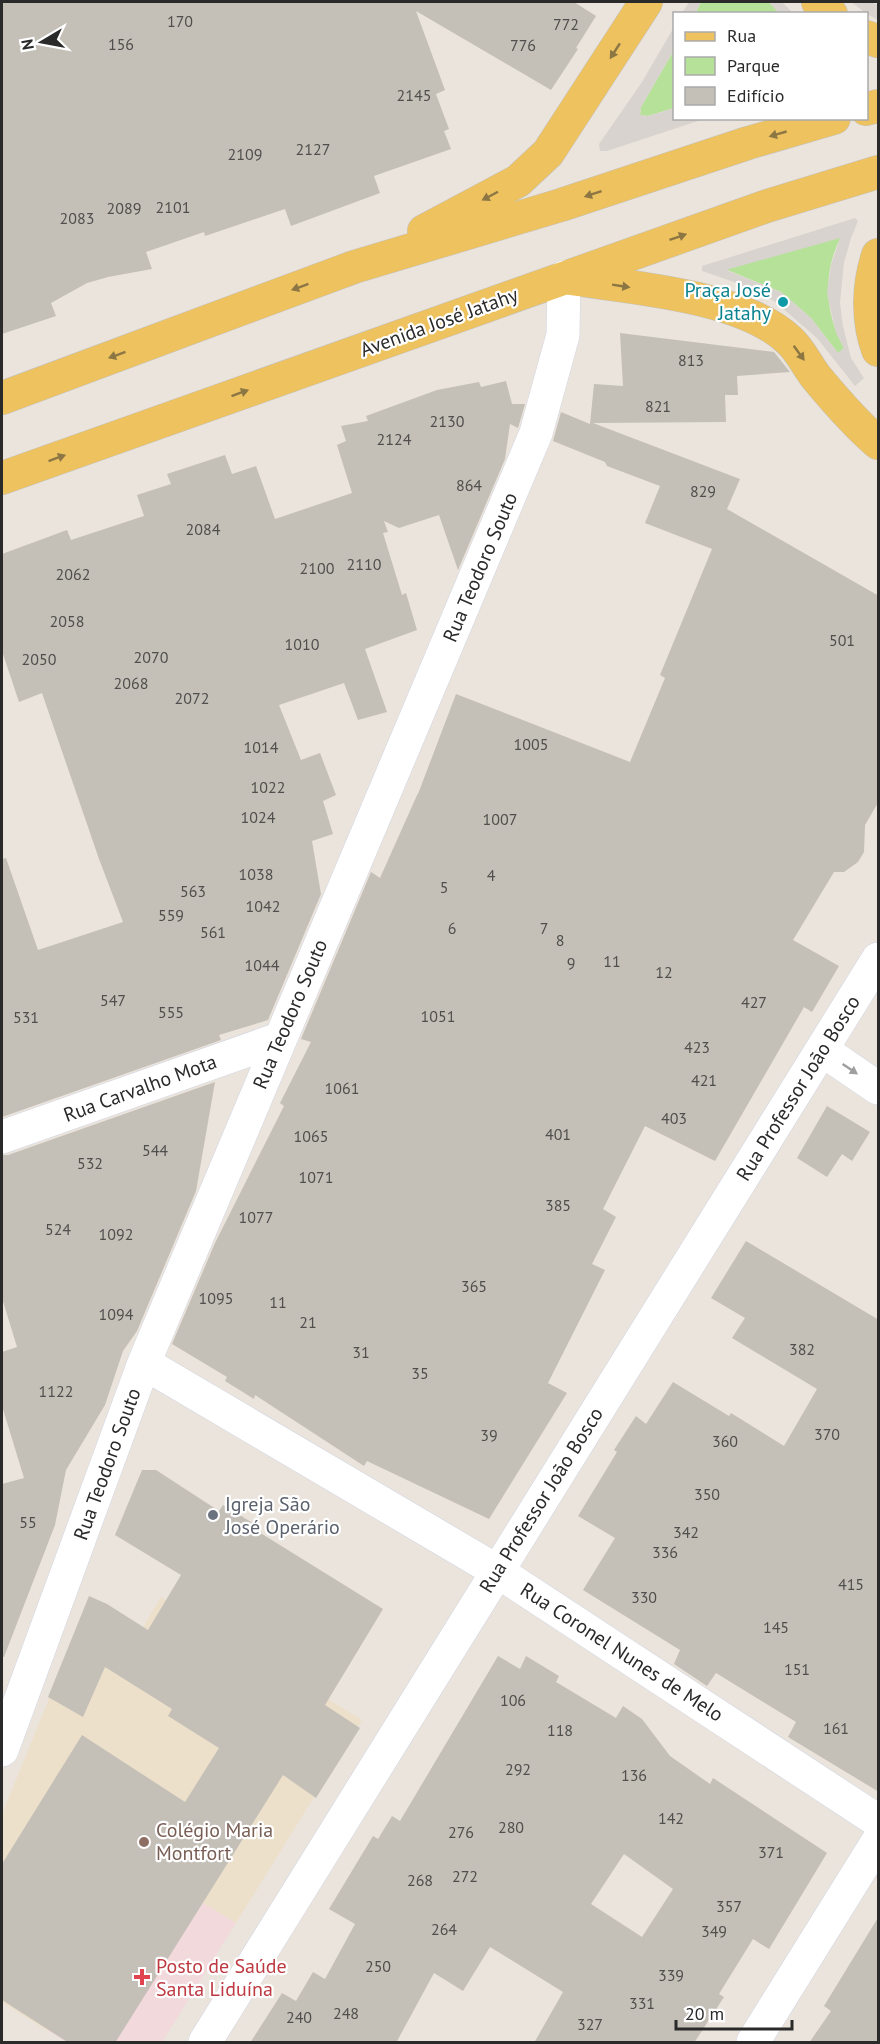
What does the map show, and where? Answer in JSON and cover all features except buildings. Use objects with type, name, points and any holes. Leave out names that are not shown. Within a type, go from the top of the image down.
[{"type":"main road","points":[[354,267],[518,181],[548,153],[646,2]]},
{"type":"main road","points":[[2,398],[354,267],[561,205],[748,143],[827,120]]},
{"type":"main road","name":"Avenida José Jatahy","points":[[2,478],[767,206],[879,172]]},
{"type":"main road","points":[[879,255],[870,297],[873,334],[879,350]]},
{"type":"main road","points":[[564,277],[708,300],[762,320],[790,340],[816,376],[864,431],[879,443]]},
{"type":"street","name":"Rua Teodoro Souto","points":[[2,1750],[144,1363],[537,433],[563,335],[564,277]]},
{"type":"street","name":"Rua Professor João Bosco","points":[[206,2043],[879,959]]},
{"type":"street","name":"Rua Carvalho Mota","points":[[2,1137],[279,1039]]},
{"type":"street","points":[[822,1050],[879,1088]]},
{"type":"street","name":"Rua Coronel Nunes de Melo","points":[[144,1363],[497,1571],[879,1821]]},
{"type":"street","points":[[753,2043],[879,1841]]},
{"type":"shaded area","points":[[689,2],[701,2],[696,12],[683,12]]},
{"type":"shaded area","points":[[769,2],[782,2],[792,12],[778,12]]},
{"type":"shaded area","points":[[851,2],[871,2],[878,5],[878,20],[868,15],[868,12],[864,12]]},
{"type":"shaded area","points":[[673,29],[673,52],[641,107],[640,115],[648,116],[673,108],[673,120],[701,120],[607,151],[600,151],[599,144],[642,82]]},
{"type":"shaded area","name":"Praça José Jatahy","points":[[855,218],[858,221],[844,263],[840,303],[851,358],[864,378],[855,386],[817,338],[774,301],[734,282],[702,271],[702,266]],"holes":[[[840,238],[831,265],[827,293],[836,333],[844,348],[838,353],[811,318],[781,292],[726,270]]]},
{"type":"shaded area","name":"Colégio Maria Montfort","points":[[161,1597],[362,1720],[236,1923],[149,1871],[48,2031],[2,2002],[2,1814],[70,1647],[116,1672]]},
{"type":"shaded area","name":"Posto de Saúde Santa Liduína","points":[[149,1870],[236,1923],[162,2042],[67,2042],[48,2031]]},
{"type":"green space","points":[[701,2],[769,2],[778,12],[696,12]]},
{"type":"green space","points":[[673,52],[673,108],[648,116],[640,115],[641,107]]},
{"type":"green space","points":[[841,237],[831,265],[828,293],[833,321],[844,348],[838,353],[811,318],[781,292],[725,269]]},
{"type":"place","name":"Praça José Jatahy","points":[[783,302]]},
{"type":"place","name":"Igreja São José Operário","points":[[213,1515]]},
{"type":"place","name":"Colégio Maria Montfort","points":[[144,1842]]},
{"type":"place","name":"Posto de Saúde Santa Liduína","points":[[142,1977]]}]
